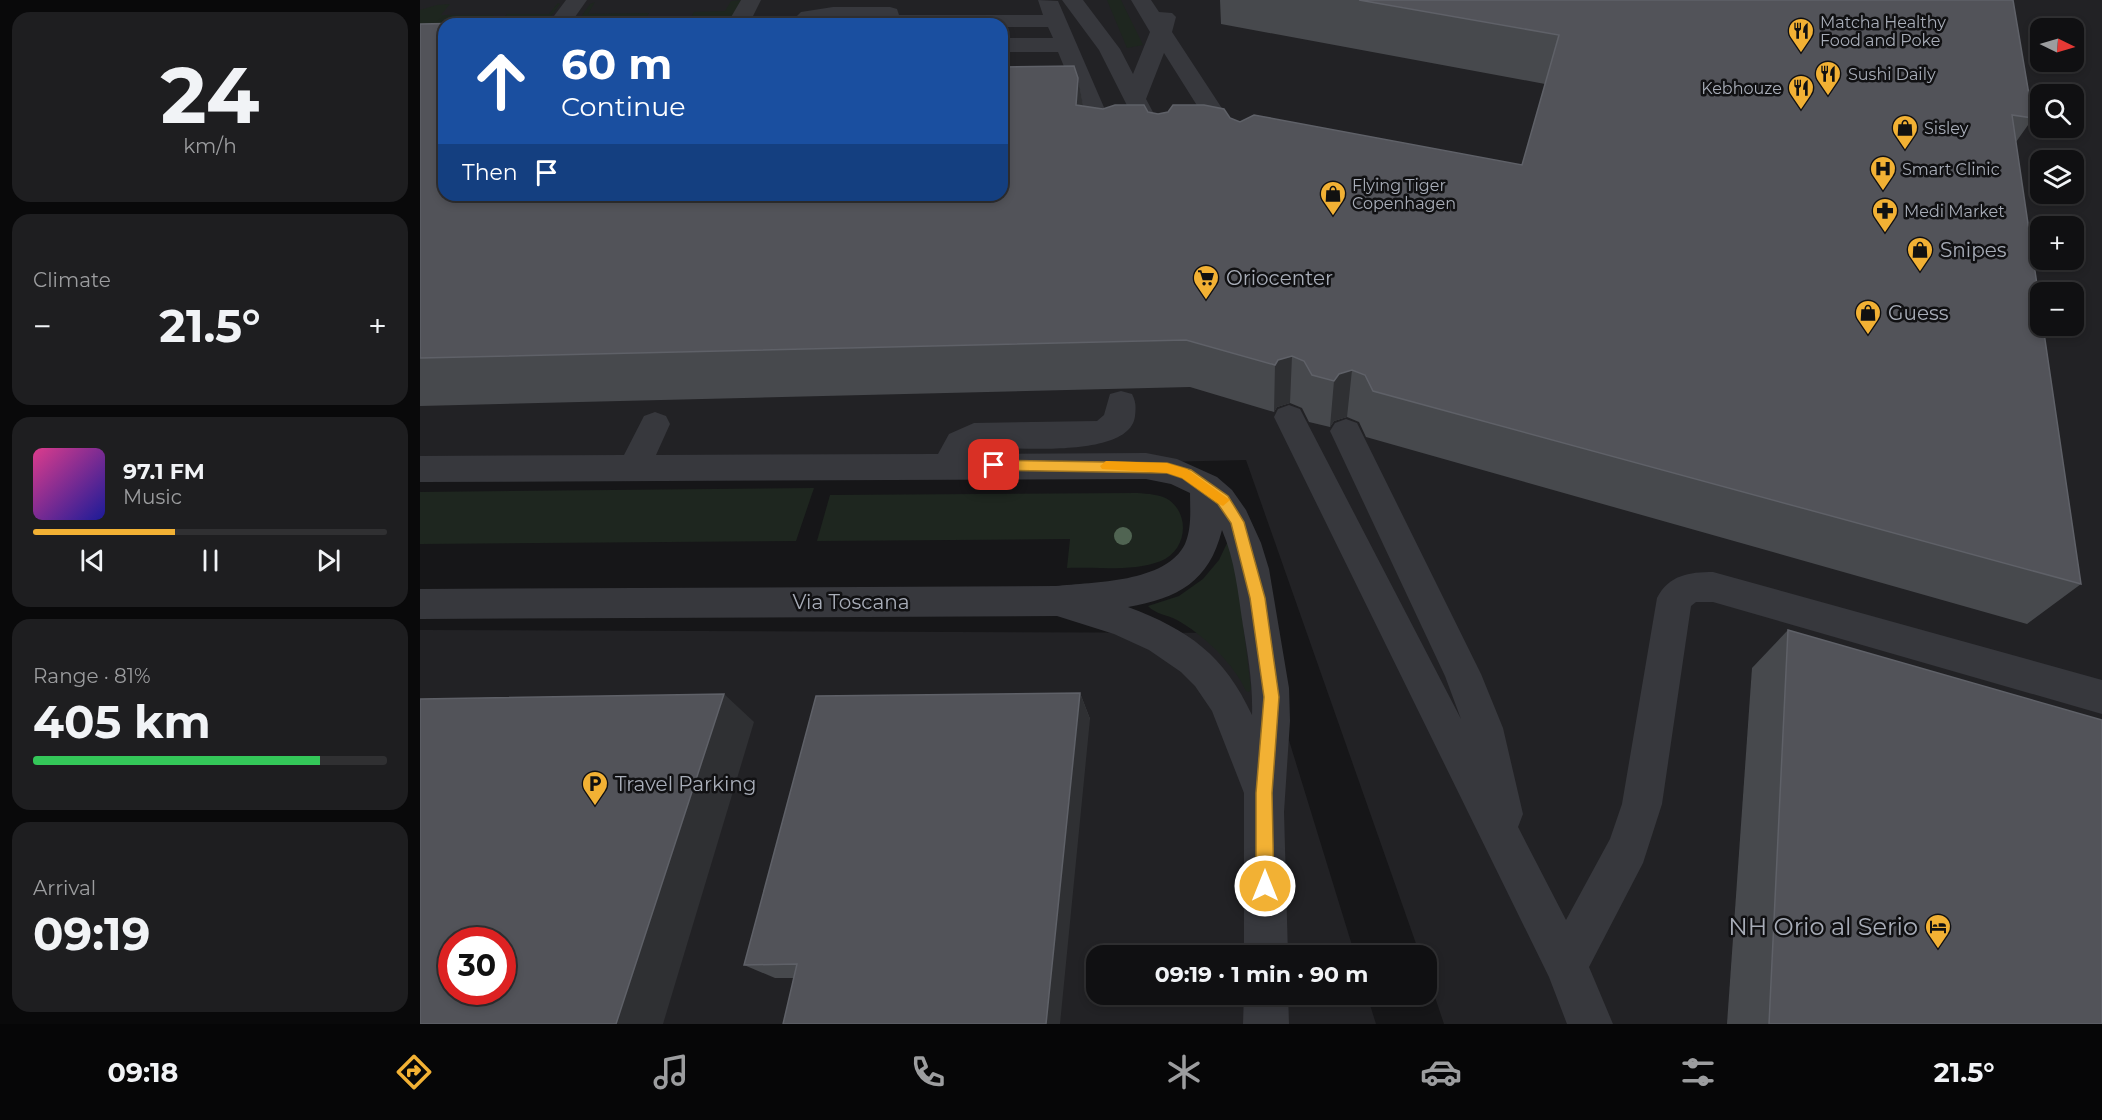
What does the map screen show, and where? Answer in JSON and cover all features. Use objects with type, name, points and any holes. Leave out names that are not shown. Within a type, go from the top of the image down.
[{"type":"street","points":[[564,18],[577,0]]},
{"type":"street","points":[[741,18],[751,0]]},
{"type":"street","points":[[1048,0],[1068,45],[1070,73],[1110,149]]},
{"type":"street","points":[[1072,0],[1109,49],[1163,154]]},
{"type":"street","points":[[1099,0],[1109,49]]},
{"type":"street","points":[[1141,0],[1161,36],[1197,84],[1224,127],[1242,161]]},
{"type":"street","points":[[1135,98],[1161,36],[1167,0]]},
{"type":"street","points":[[808,13],[972,12]]},
{"type":"street","points":[[1008,21],[1057,21]]},
{"type":"street","points":[[1008,45],[1068,45]]},
{"type":"street","points":[[950,465],[955,447],[962,439],[975,435],[1090,435],[1107,430],[1119,420],[1121,402]]},
{"type":"street","points":[[1289,417],[1566,965],[1590,1024]]},
{"type":"street","points":[[634,467],[656,424]]},
{"type":"street","points":[[1346,431],[1468,685],[1484,728],[1512,860]]},
{"type":"street","points":[[420,469],[950,465],[1146,466],[1167,468],[1187,474],[1223,500],[1237,522],[1258,598],[1272,697],[1264,793],[1266,945]]},
{"type":"street","name":"Via Toscana","points":[[420,604],[1056,601],[1140,591],[1165,584],[1184,572],[1196,559],[1207,526],[1206,486]]},
{"type":"street","points":[[1566,965],[1628,848],[1642,804],[1675,598],[1690,586],[1713,587],[2102,697]]},
{"type":"street","points":[[1056,601],[1098,612],[1142,630],[1180,649],[1209,675],[1236,720],[1264,793]]},
{"type":"street","points":[[1266,1005],[1266,1024]]},
{"type":"shaded area","points":[[420,0],[2102,0],[2102,1024],[1444,1024],[1437,1003],[1437,945],[1416,945],[1246,460],[420,480]]},
{"type":"shaded area","points":[[741,0],[732,18],[691,18],[694,12],[725,11],[731,1]]},
{"type":"shaded area","points":[[1107,0],[1121,0],[1143,45],[1127,48]]},
{"type":"shaded area","points":[[595,2],[588,14],[649,13],[646,18],[580,18],[590,4]]},
{"type":"shaded area","points":[[558,3],[560,4],[550,18],[504,18],[507,14],[549,14]]},
{"type":"shaded area","points":[[450,4],[441,15],[494,15],[491,18],[438,18],[438,24],[420,24],[420,10]]},
{"type":"shaded area","points":[[814,488],[796,541],[420,544],[420,492]]},
{"type":"shaded area","points":[[1137,493],[1158,495],[1169,500],[1181,515],[1183,524],[1183,533],[1176,550],[1161,561],[1139,567],[1067,568],[1070,539],[817,541],[830,495]]},
{"type":"shaded area","points":[[1229,539],[1233,542],[1251,689],[1249,692],[1246,691],[1226,661],[1208,642],[1177,620],[1158,613],[1148,606],[1179,596],[1203,579],[1219,560]]},
{"type":"shaded area","points":[[420,630],[1256,633],[1352,945],[1086,945],[1086,1005],[1370,1005],[1376,1024],[420,1024]]},
{"type":"building","name":"Oriocenter","points":[[1359,0],[2013,0],[2030,100],[2030,118],[2012,115],[2030,237],[2030,270],[2035,270],[2037,282],[2030,282],[2030,336],[2044,336],[2081,584],[1373,391],[1365,375],[1352,370],[1339,374],[1334,381],[1312,375],[1304,361],[1292,356],[1278,360],[1275,365],[1186,340],[420,358],[420,24],[438,24],[438,201],[1008,201],[1008,67],[1074,66],[1078,78],[1076,105],[1103,109],[1115,105],[1144,105],[1148,112],[1158,114],[1168,112],[1173,105],[1204,105],[1224,109],[1230,118],[1240,122],[1254,115],[1522,165],[1559,35]]},
{"type":"building","points":[[1788,630],[2102,720],[2102,1024],[1769,1024]]},
{"type":"building","points":[[1080,693],[1046,1024],[783,1024],[797,964],[744,965],[816,696]]},
{"type":"building","name":"Travel Parking","points":[[724,694],[616,1024],[420,1024],[420,699]]},
{"type":"slow traffic","points":[[1106,466],[1167,468],[1187,474],[1223,500]]},
{"type":"place","name":"Matcha Healthy Food and Poke","points":[[1801,54]]},
{"type":"place","name":"Sushi Daily","points":[[1828,97]]},
{"type":"place","name":"Kebhouze","points":[[1801,111]]},
{"type":"place","name":"Sisley","points":[[1905,151]]},
{"type":"place","name":"Smart Clinic","points":[[1883,192]]},
{"type":"place","name":"Flying Tiger Copenhagen","points":[[1333,217]]},
{"type":"place","name":"Medi Market","points":[[1885,234]]},
{"type":"place","name":"Snipes","points":[[1920,273]]},
{"type":"place","name":"Oriocenter","points":[[1206,301]]},
{"type":"place","name":"Guess","points":[[1868,336]]},
{"type":"place","name":"Travel Parking","points":[[595,807]]},
{"type":"place","name":"NH Orio al Serio","points":[[1938,950]]},
{"type":"route","points":[[994,465],[1167,468],[1187,474],[1223,500],[1237,522],[1246,546],[1258,598],[1272,697],[1264,793],[1265,886]]}]
